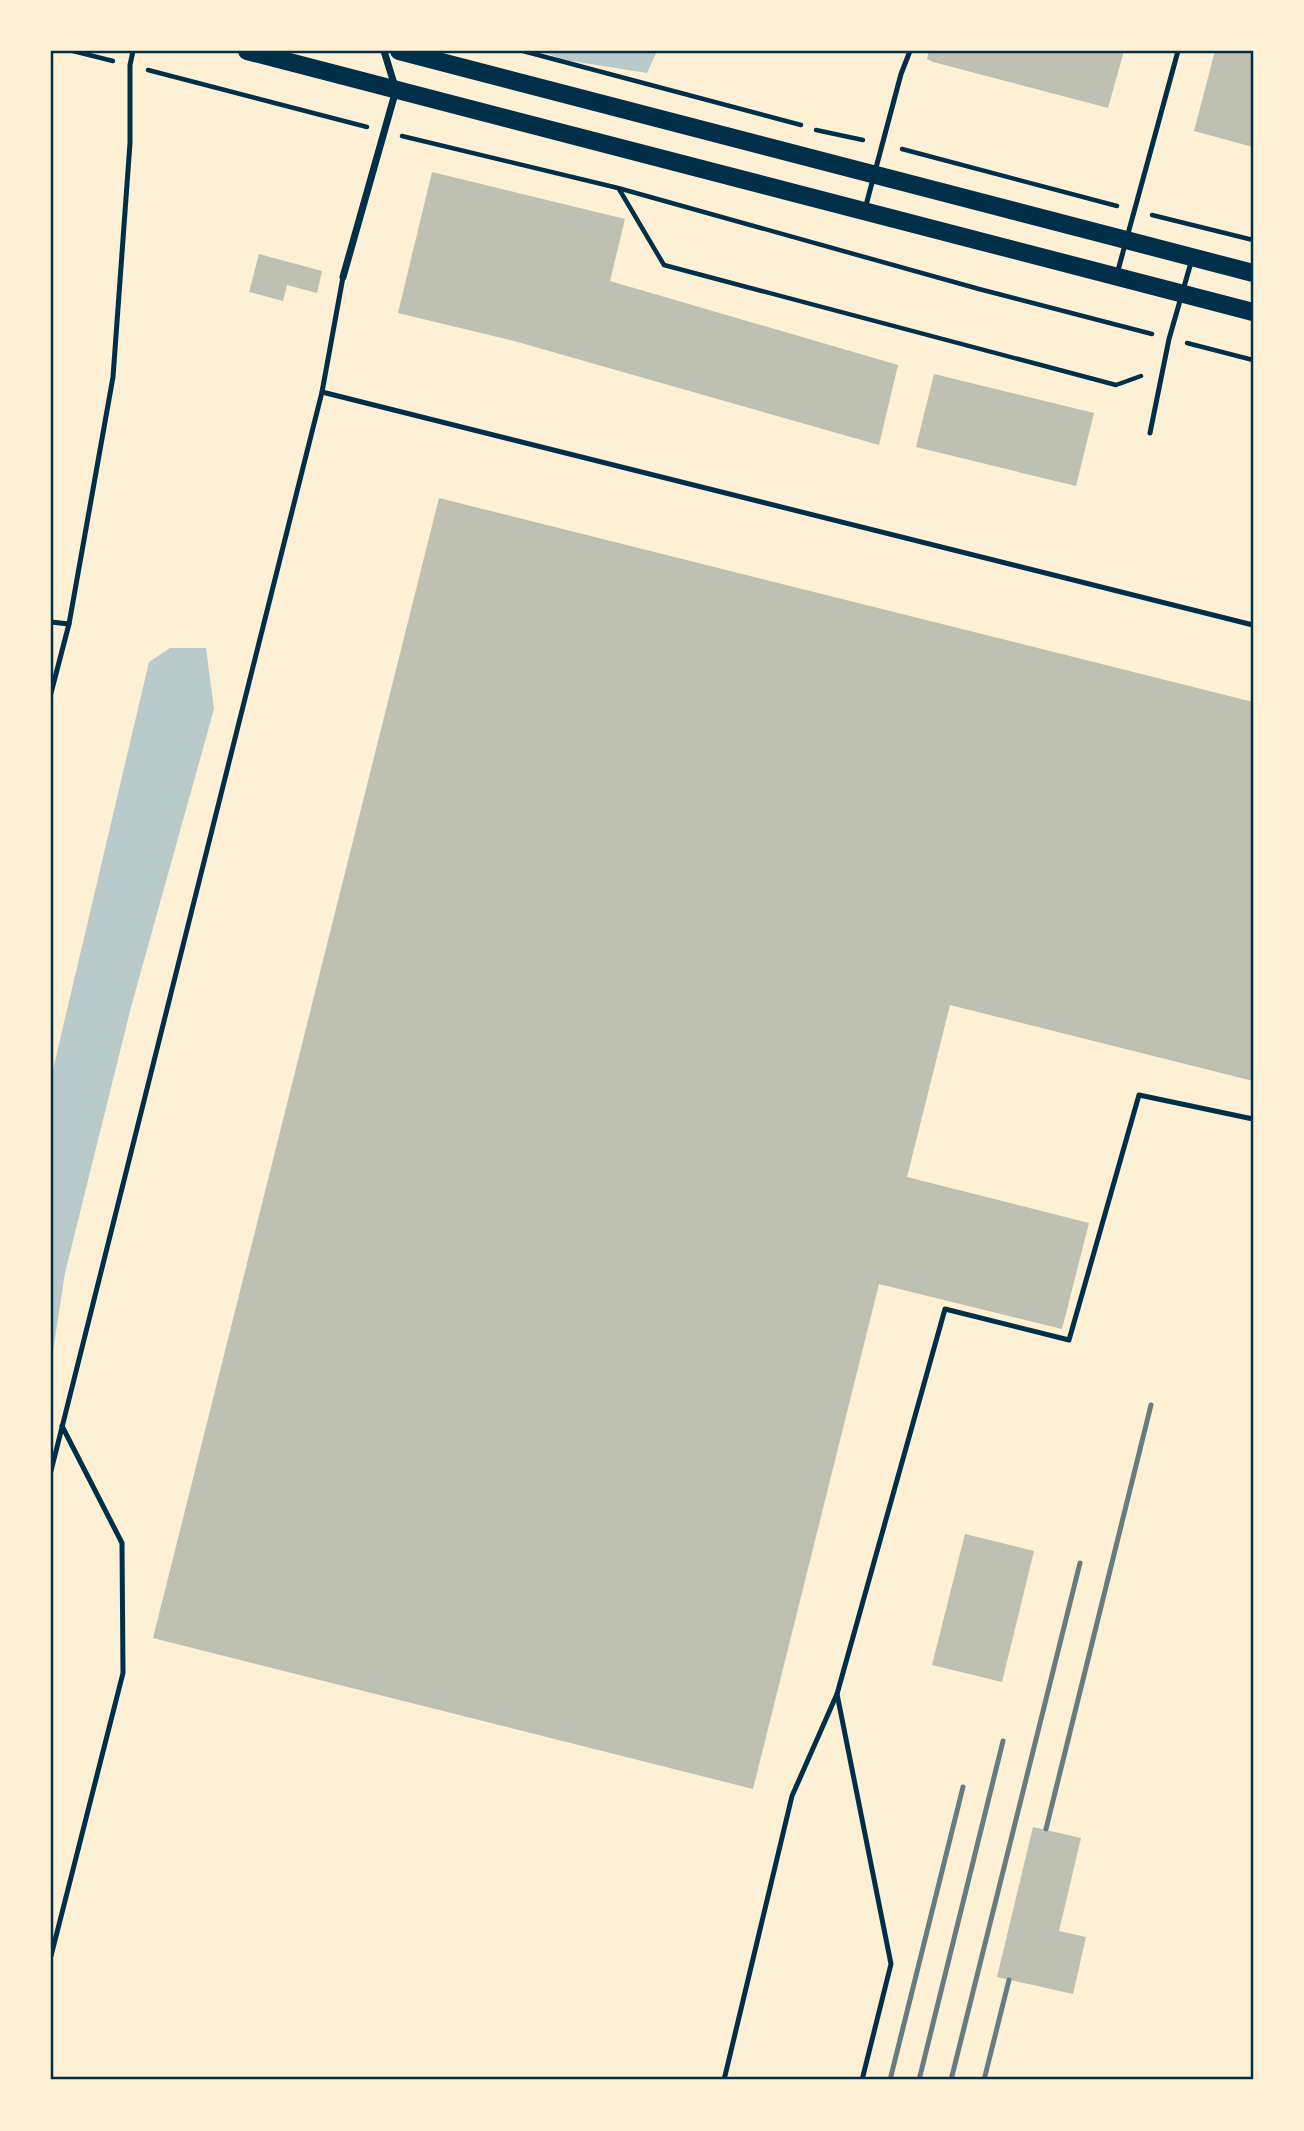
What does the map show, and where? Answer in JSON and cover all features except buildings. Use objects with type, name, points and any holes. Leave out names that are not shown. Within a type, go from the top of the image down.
[{"type":"main road","points":[[247,51],[1253,313]]},
{"type":"main road","points":[[399,51],[1253,273]]},
{"type":"street","points":[[343,277],[396,90],[384,51]]},
{"type":"lane","points":[[51,693],[69,624],[113,377],[130,143],[130,65],[133,51]]},
{"type":"lane","points":[[864,212],[901,74],[910,51]]},
{"type":"lane","points":[[1116,277],[1178,51]]},
{"type":"lane","points":[[1150,433],[1169,339],[1192,257]]},
{"type":"lane","points":[[51,1471],[321,392],[343,277]]},
{"type":"lane","points":[[321,392],[1253,625]]},
{"type":"lane","points":[[51,622],[69,624]]},
{"type":"lane","points":[[724,2080],[792,1796],[838,1694],[945,1309],[1069,1340],[1139,1095],[1253,1119]]},
{"type":"lane","points":[[51,1956],[123,1673],[122,1543],[62,1426]]},
{"type":"lane","points":[[838,1694],[891,1964],[862,2080]]},
{"type":"path","points":[[73,51],[385,132],[618,188],[979,289],[1253,360]]},
{"type":"path","points":[[618,188],[664,265],[1116,385],[1163,368]]},
{"type":"shaded area","points":[[540,51],[657,51],[647,73],[565,60]]},
{"type":"shaded area","points":[[170,648],[206,648],[214,709],[131,1007],[65,1273],[51,1364],[51,1078],[149,662]]},
{"type":"railway","points":[[1046,1829],[1151,1405]]},
{"type":"railway","points":[[951,2080],[1080,1563]]},
{"type":"railway","points":[[919,2080],[1003,1741]]},
{"type":"railway","points":[[890,2080],[963,1787]]},
{"type":"railway","points":[[984,2080],[1009,1980]]}]
